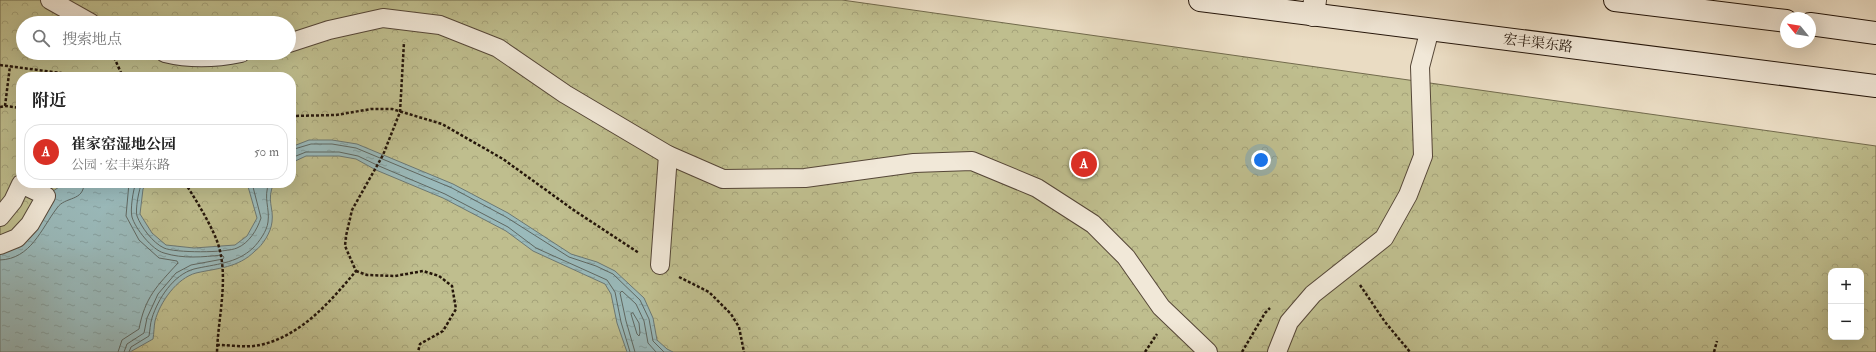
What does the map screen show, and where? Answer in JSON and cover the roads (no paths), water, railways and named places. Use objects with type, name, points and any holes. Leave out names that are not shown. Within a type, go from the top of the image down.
[{"type":"main road","name":"宏丰渠东路","points":[[1200,0],[1314,8],[1430,29],[1876,86]]},
{"type":"main road","points":[[1615,0],[1780,20]]},
{"type":"main road","points":[[1816,25],[1876,33]]},
{"type":"street","points":[[50,0],[79,16]]},
{"type":"street","points":[[296,41],[329,30],[383,18],[440,25],[498,48],[565,94],[668,155],[723,179],[805,178],[914,163],[972,161],[1037,188],[1093,224],[1126,257],[1162,307],[1208,352]]},
{"type":"street","points":[[1276,352],[1289,322],[1313,294],[1348,268],[1384,238],[1408,195],[1423,156],[1420,67],[1430,29]]},
{"type":"street","points":[[660,265],[668,155]]},
{"type":"street","points":[[0,217],[13,201],[19,188]]},
{"type":"street","points":[[0,245],[17,238],[30,224],[46,196],[29,188]]},
{"type":"water","points":[[309,140],[332,140],[357,144],[453,184],[508,213],[571,254],[597,262],[615,271],[644,298],[653,318],[657,340],[673,352],[627,352],[617,323],[611,294],[605,284],[533,251],[506,231],[443,198],[376,170],[356,159],[339,156],[306,156],[296,161],[296,145]]},
{"type":"water","points":[[58,188],[144,188],[140,214],[152,233],[166,245],[194,248],[235,245],[247,236],[257,218],[248,188],[272,188],[270,199],[272,217],[271,226],[261,245],[242,261],[196,273],[182,280],[176,285],[165,299],[157,314],[153,339],[130,352],[0,352],[0,245],[46,196]]},
{"type":"place","name":"崔家窑湿地公园","points":[[1084,164]]}]
